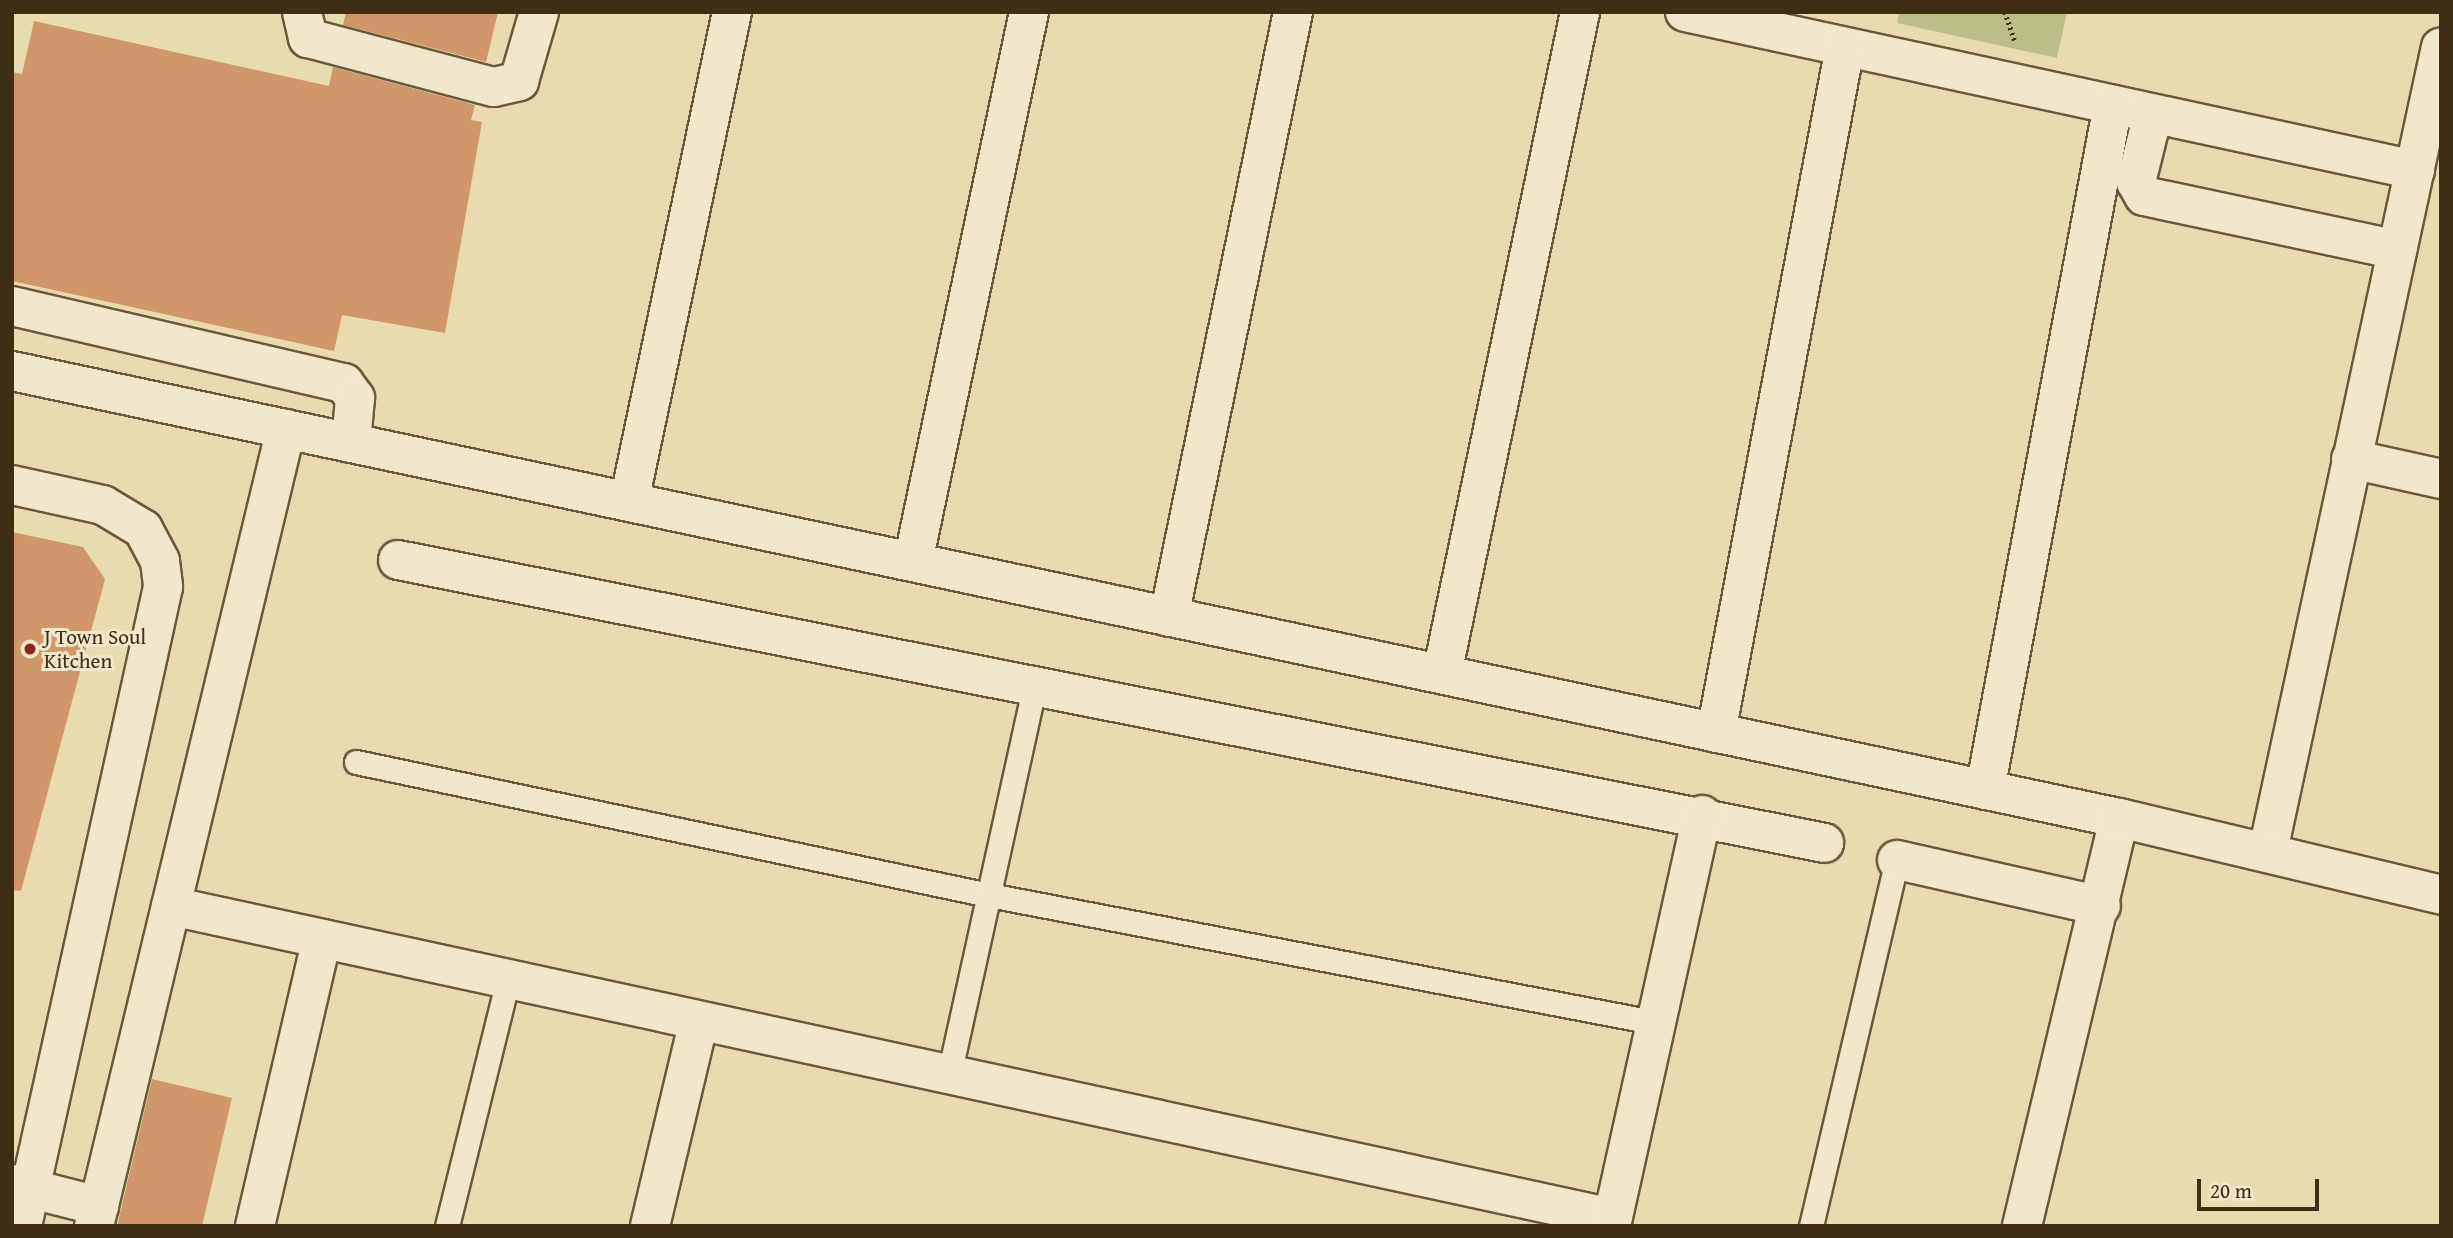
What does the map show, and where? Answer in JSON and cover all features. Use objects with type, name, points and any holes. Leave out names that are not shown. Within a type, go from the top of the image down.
[{"type":"street","points":[[302,12],[308,38],[494,87],[519,81],[539,12]]},
{"type":"street","points":[[629,502],[732,12]]},
{"type":"street","points":[[913,562],[1029,12]]},
{"type":"street","points":[[1169,617],[1293,12]]},
{"type":"street","points":[[1442,674],[1580,12]]},
{"type":"street","points":[[1685,12],[2414,170]]},
{"type":"street","points":[[1716,733],[1845,47]]},
{"type":"street","points":[[2268,851],[2414,170],[2436,96],[2441,47]]},
{"type":"street","points":[[1985,790],[2113,104]]},
{"type":"street","points":[[2153,114],[2136,182],[2144,196],[2397,250]]},
{"type":"street","points":[[12,306],[344,383],[355,398],[351,443]]},
{"type":"street","points":[[12,371],[2119,818],[2268,851],[2441,895]]},
{"type":"street","points":[[21,1187],[97,1216],[286,429]]},
{"type":"street","points":[[2351,459],[2441,479]]},
{"type":"street","points":[[12,485],[103,505],[143,529],[160,561],[163,587],[21,1187],[22,1226]]},
{"type":"street","points":[[398,560],[1702,815],[1824,843]]},
{"type":"street","points":[[171,906],[1612,1222],[1702,815]]},
{"type":"street","points":[[2022,1226],[2101,906],[2119,818]]},
{"type":"street","points":[[1897,860],[2101,906]]},
{"type":"street","points":[[255,1226],[322,939]]},
{"type":"street","points":[[650,1226],[699,1021]]},
{"type":"lane","points":[[949,1075],[1035,683]]},
{"type":"lane","points":[[356,762],[989,895],[1658,1023]]},
{"type":"lane","points":[[1811,1226],[1897,860]]},
{"type":"lane","points":[[447,1226],[508,979]]},
{"type":"green space","points":[[1899,12],[2067,12],[2057,58],[1897,23]]},
{"type":"building","points":[[346,12],[498,12],[486,62],[343,25]]},
{"type":"building","points":[[34,21],[329,86],[333,67],[475,105],[471,120],[482,122],[445,333],[342,315],[334,351],[12,281],[12,72],[22,74]]},
{"type":"building","points":[[12,532],[83,547],[105,579],[21,891],[12,890]]},
{"type":"building","points":[[152,1079],[232,1098],[202,1226],[117,1226]]},
{"type":"place","name":"J Town Soul Kitchen","points":[[30,649]]}]
